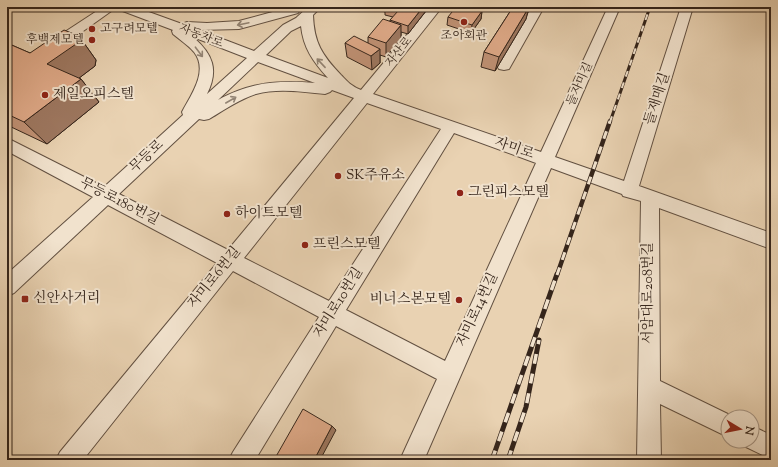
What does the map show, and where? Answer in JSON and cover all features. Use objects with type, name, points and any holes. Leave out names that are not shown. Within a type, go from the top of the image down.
[{"type":"street","points":[[42,53],[111,7]]},
{"type":"street","name":"자동차로","points":[[124,7],[256,57]]},
{"type":"street","name":"자산로","points":[[356,94],[436,7]]},
{"type":"street","points":[[504,66],[538,7]]},
{"type":"street","name":"들자미길","points":[[547,160],[614,7]]},
{"type":"street","name":"들재매길","points":[[629,191],[687,7]]},
{"type":"street","points":[[766,7],[771,8]]},
{"type":"street","points":[[172,25],[207,27],[239,25],[304,10],[308,39],[317,58],[356,94]]},
{"type":"street","name":"무등로","points":[[7,287],[287,28],[300,21],[304,10]]},
{"type":"street","points":[[172,25],[201,52],[207,66],[205,81],[197,100],[173,134]]},
{"type":"street","name":"자미로","points":[[256,57],[771,241]]},
{"type":"street","points":[[173,134],[236,97],[255,89],[288,86],[356,94]]},
{"type":"street","name":"자미로6번길","points":[[68,460],[230,260],[356,94]]},
{"type":"street","name":"자미로10번길","points":[[241,460],[450,127]]},
{"type":"street","name":"무등로180번길","points":[[7,144],[449,374]]},
{"type":"street","name":"자미로14번길","points":[[412,460],[449,374],[547,160]]},
{"type":"street","name":"서암대로208번길","points":[[649,460],[650,199]]},
{"type":"street","points":[[649,387],[720,422]]},
{"type":"street","points":[[760,442],[771,447]]},
{"type":"building","points":[[385,7],[423,7],[408,26],[390,20],[398,11]]},
{"type":"building","points":[[456,7],[468,7],[482,11],[472,25],[448,17]]},
{"type":"building","points":[[513,7],[529,7],[499,57],[484,52]]},
{"type":"building","points":[[383,19],[401,25],[386,43],[368,37]]},
{"type":"building","points":[[64,30],[79,36],[79,42],[47,64],[81,79],[24,122],[7,114],[7,43],[30,53]]},
{"type":"building","points":[[354,36],[380,49],[371,56],[345,43]]},
{"type":"building","points":[[303,409],[332,426],[314,460],[274,460]]},
{"type":"railway","points":[[610,122],[650,7]]},
{"type":"railway","points":[[557,275],[610,121]]},
{"type":"railway","points":[[492,460],[557,274]]},
{"type":"railway","points":[[508,460],[526,407],[539,340]]},
{"type":"place","name":"조아회관","points":[[464,22]]},
{"type":"place","name":"고구려모텔","points":[[92,29]]},
{"type":"place","name":"후백제모텔","points":[[92,40]]},
{"type":"place","name":"제일오피스텔","points":[[45,95]]},
{"type":"place","name":"SK주유소","points":[[338,176]]},
{"type":"place","name":"그린피스모텔","points":[[460,193]]},
{"type":"place","name":"하이트모텔","points":[[227,214]]},
{"type":"place","name":"프린스모텔","points":[[305,245]]},
{"type":"place","name":"신안사거리","points":[[25,299]]},
{"type":"place","name":"비너스본모텔","points":[[459,300]]}]
